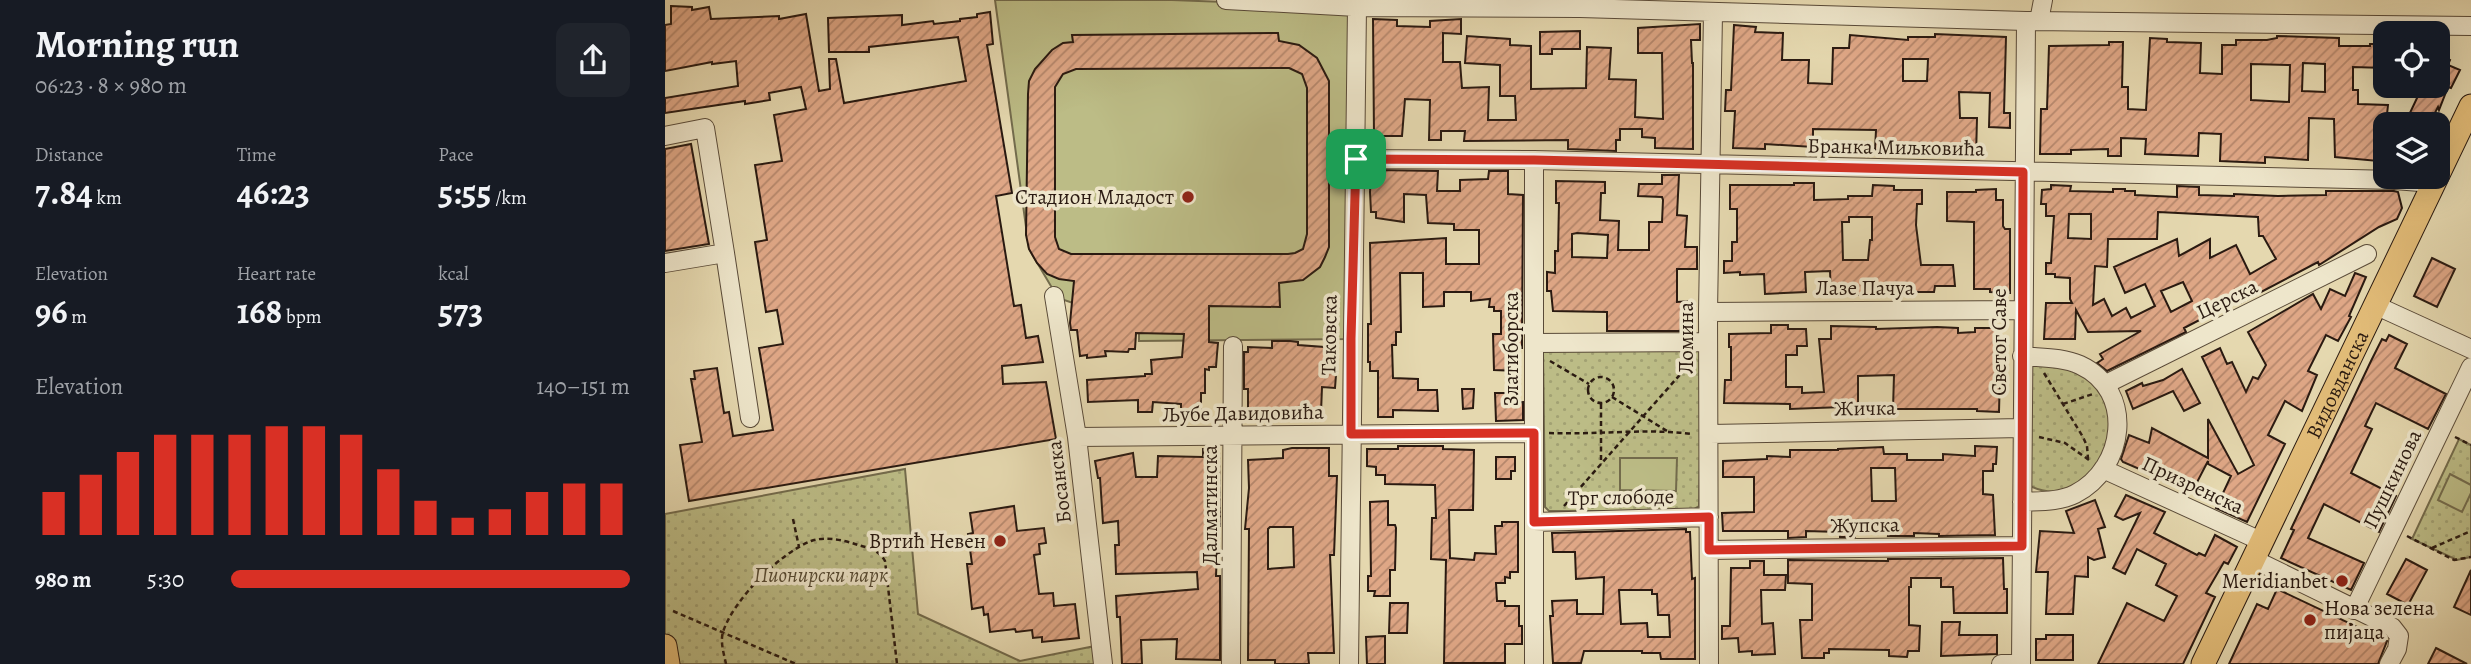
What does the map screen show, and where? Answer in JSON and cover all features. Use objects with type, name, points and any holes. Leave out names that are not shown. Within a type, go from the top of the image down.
[{"type":"main road","name":"Видовданска","points":[[2450,150],[2471,106]]},
{"type":"main road","name":"Видовданска","points":[[2203,664],[2432,189]]},
{"type":"main road","points":[[665,646],[668,664]]},
{"type":"street","points":[[1226,0],[1356,7],[1580,4],[1713,13],[2033,21],[2471,26]]},
{"type":"street","name":"Светог Саве","points":[[2021,664],[2022,431],[2030,357],[2022,310],[2023,172],[2033,21],[2043,0]]},
{"type":"street","name":"Таковска","points":[[1349,664],[1356,7]]},
{"type":"street","name":"Ломина","points":[[1709,664],[1708,312],[1713,13]]},
{"type":"street","points":[[665,136],[705,128],[750,418]]},
{"type":"street","name":"Бранка Миљковића","points":[[1356,159],[1534,160],[2373,180]]},
{"type":"street","name":"Златиборска","points":[[1534,160],[1534,433],[1542,521],[1534,664]]},
{"type":"street","points":[[665,263],[725,253]]},
{"type":"street","name":"Церска","points":[[2107,386],[2367,254]]},
{"type":"street","name":"Босанска","points":[[1054,296],[1077,437],[1103,664]]},
{"type":"street","points":[[2377,306],[2471,349]]},
{"type":"street","name":"Лазе Пачуа","points":[[1708,312],[2022,310]]},
{"type":"street","points":[[1534,347],[1709,342]]},
{"type":"street","name":"Далматинска","points":[[1231,664],[1233,345]]},
{"type":"street","points":[[2022,502],[2070,496],[2089,485],[2096,464],[2112,451],[2118,420],[2114,399],[2107,386],[2082,366],[2066,360],[2030,357]]},
{"type":"street","name":"Пушкинова","points":[[2354,610],[2471,367]]},
{"type":"street","name":"Жичка","points":[[1710,433],[2022,431]]},
{"type":"street","name":"Љубе Давидовића","points":[[1077,437],[1534,433]]},
{"type":"street","name":"Призренска","points":[[2096,464],[2259,551],[2354,610],[2392,627],[2399,636],[2397,649],[2389,664]]},
{"type":"street","name":"Трг слободе","points":[[1542,521],[1709,517]]},
{"type":"street","name":"Жупска","points":[[1709,550],[2022,546]]},
{"type":"street","points":[[2001,664],[2021,664]]},
{"type":"path","points":[[1542,521],[1601,464],[1709,342]]},
{"type":"path","points":[[1534,347],[1589,384]]},
{"type":"path","points":[[2030,357],[2039,365],[2083,437],[2096,464]]},
{"type":"path","points":[[1597,377],[1605,377],[1614,386],[1612,397],[1608,401],[1595,402],[1589,395],[1589,384],[1597,377]]},
{"type":"path","points":[[2063,404],[2107,386]]},
{"type":"path","points":[[1612,397],[1667,431]]},
{"type":"path","points":[[1601,403],[1601,464]]},
{"type":"path","points":[[2022,431],[2065,443],[2096,464]]},
{"type":"path","points":[[1534,433],[1710,433]]},
{"type":"path","points":[[793,519],[799,548]]},
{"type":"path","points":[[2394,530],[2454,560],[2471,557]]},
{"type":"path","points":[[2432,548],[2471,531]]},
{"type":"path","points":[[726,664],[723,632],[741,600],[769,571],[799,548],[811,541],[831,539],[860,545],[881,554],[897,664]]},
{"type":"path","points":[[673,611],[796,664]]},
{"type":"green space","name":"Стадион Младост","points":[[995,0],[1172,0],[1357,7],[1351,339],[1139,341],[1139,305],[1073,303],[1058,298],[1029,249]]},
{"type":"green space","points":[[1695,346],[1702,353],[1699,506],[1691,511],[1549,511],[1545,507],[1543,352],[1549,348]]},
{"type":"green space","points":[[2044,363],[2074,370],[2094,380],[2101,388],[2109,418],[2103,454],[2094,470],[2081,482],[2066,490],[2049,491],[2030,486],[2029,367]]},
{"type":"green space","points":[[2459,439],[2471,445],[2471,557],[2457,560],[2412,539]]},
{"type":"green space","points":[[1620,458],[1677,458],[1676,491],[1620,490]]},
{"type":"green space","name":"Пионирски парк","points":[[905,469],[918,614],[1020,661],[1100,645],[1103,664],[668,664],[665,646],[665,514]]},
{"type":"green space","points":[[2450,474],[2471,485],[2471,493],[2462,512],[2438,500]]},
{"type":"building","points":[[671,6],[692,7],[692,10],[709,7],[711,19],[779,16],[779,19],[806,14],[819,91],[830,89],[829,59],[836,59],[844,103],[966,81],[958,37],[869,47],[869,52],[829,52],[828,18],[902,15],[902,25],[933,21],[934,24],[960,21],[990,12],[993,44],[987,45],[1012,193],[996,196],[1014,306],[1021,305],[1026,338],[1038,336],[1043,362],[1002,366],[1003,384],[1046,382],[1056,439],[689,501],[680,445],[702,442],[691,379],[695,379],[694,371],[717,368],[724,413],[729,412],[733,436],[773,430],[759,348],[783,344],[777,310],[766,312],[755,242],[767,240],[755,165],[782,161],[774,115],[806,109],[801,87],[769,93],[770,100],[665,113],[665,98],[738,86],[736,61],[712,62],[665,71],[665,25],[671,24]]},
{"type":"building","points":[[1373,19],[1397,20],[1397,26],[1430,27],[1430,21],[1461,19],[1461,34],[1443,33],[1443,62],[1460,62],[1462,88],[1489,87],[1488,120],[1516,120],[1515,96],[1500,96],[1500,65],[1465,63],[1467,36],[1510,39],[1510,45],[1531,46],[1531,89],[1586,88],[1587,47],[1611,48],[1609,79],[1636,80],[1635,117],[1663,119],[1662,53],[1638,53],[1638,28],[1700,24],[1700,40],[1691,40],[1693,149],[1655,148],[1655,138],[1642,137],[1642,129],[1620,129],[1616,151],[1568,149],[1568,140],[1464,141],[1465,131],[1441,131],[1441,140],[1429,140],[1430,100],[1405,99],[1402,136],[1374,136]]},
{"type":"building","points":[[1734,25],[1756,27],[1755,32],[1783,33],[1782,60],[1809,60],[1808,83],[1832,84],[1833,48],[1849,48],[1850,35],[1908,40],[1908,37],[1935,37],[1935,34],[2006,37],[2004,113],[2010,113],[2010,128],[1989,127],[1990,93],[1959,92],[1960,118],[1977,118],[1976,157],[1875,150],[1876,130],[1813,129],[1813,147],[1765,144],[1765,149],[1733,148],[1735,111],[1725,111],[1726,90],[1731,90]],"holes":[[[1903,59],[1928,59],[1927,81],[1903,81]]]},
{"type":"building","points":[[1580,31],[1580,49],[1552,49],[1552,54],[1540,54],[1540,32]]},
{"type":"building","points":[[1278,33],[1279,41],[1299,45],[1317,58],[1329,81],[1329,247],[1320,267],[1303,280],[1279,283],[1280,307],[1209,306],[1209,342],[1218,343],[1216,367],[1205,369],[1205,393],[1201,393],[1201,414],[1181,414],[1181,404],[1153,402],[1152,412],[1138,412],[1138,400],[1088,402],[1087,380],[1152,374],[1151,360],[1182,357],[1184,334],[1136,333],[1135,349],[1129,349],[1128,352],[1105,351],[1106,356],[1080,356],[1077,330],[1071,330],[1070,323],[1074,281],[1047,274],[1029,249],[1026,235],[1029,81],[1035,69],[1052,50],[1063,43],[1073,42],[1072,35]],"holes":[[[1289,68],[1302,74],[1307,88],[1307,234],[1303,249],[1288,254],[1071,254],[1059,249],[1055,237],[1055,87],[1063,74],[1076,69]]]},
{"type":"building","points":[[2277,36],[2339,38],[2339,46],[2373,44],[2373,68],[2353,67],[2353,90],[2358,90],[2358,104],[2388,105],[2387,112],[2373,112],[2373,161],[2335,157],[2334,119],[2309,118],[2308,160],[2265,157],[2265,163],[2220,161],[2221,134],[2199,133],[2198,156],[2145,154],[2146,139],[2121,138],[2121,156],[2108,156],[2108,149],[2071,150],[2071,154],[2040,154],[2041,109],[2047,109],[2049,46],[2109,45],[2109,42],[2123,42],[2122,87],[2128,87],[2128,109],[2146,110],[2150,38],[2167,39],[2167,42],[2201,43],[2200,73],[2222,74],[2222,45],[2236,45],[2236,40],[2267,40]],"holes":[[[2303,63],[2325,64],[2325,92],[2302,91]],[[2251,64],[2290,65],[2289,102],[2251,100]]]},
{"type":"building","points":[[2450,66],[2460,70],[2450,88]]},
{"type":"building","points":[[2417,98],[2444,98],[2439,110],[2438,107],[2435,112],[2410,112]]},
{"type":"building","points":[[691,144],[709,244],[665,251],[665,149]]},
{"type":"building","points":[[1376,170],[1438,171],[1437,191],[1460,191],[1460,180],[1488,179],[1489,171],[1508,171],[1508,194],[1523,195],[1522,348],[1519,348],[1518,371],[1494,370],[1493,334],[1501,334],[1501,311],[1494,311],[1494,307],[1489,307],[1490,299],[1471,301],[1471,292],[1444,292],[1444,306],[1423,307],[1423,273],[1400,273],[1401,332],[1396,332],[1396,345],[1392,345],[1393,378],[1418,379],[1418,390],[1437,390],[1438,411],[1393,410],[1393,417],[1378,417],[1378,371],[1370,371],[1368,362],[1368,324],[1371,324],[1370,243],[1446,238],[1446,264],[1479,264],[1479,230],[1454,230],[1454,224],[1428,223],[1426,195],[1404,194],[1404,222],[1376,218],[1376,212],[1371,212],[1370,192],[1371,176]]},
{"type":"building","points":[[1662,175],[1679,175],[1677,215],[1687,216],[1685,247],[1697,247],[1697,269],[1677,269],[1677,302],[1691,301],[1691,331],[1607,331],[1607,312],[1553,311],[1551,291],[1547,291],[1547,272],[1555,273],[1555,251],[1558,251],[1559,203],[1556,203],[1556,181],[1605,182],[1605,193],[1601,193],[1600,220],[1619,221],[1618,250],[1649,250],[1649,222],[1662,222],[1663,200],[1662,197],[1638,196],[1639,184],[1662,184]],"holes":[[[1572,234],[1608,235],[1607,258],[1572,257]]]},
{"type":"building","points":[[1814,183],[1814,200],[1872,196],[1873,185],[1894,186],[1894,190],[1922,190],[1922,204],[1917,204],[1916,225],[1921,265],[1953,265],[1955,286],[1935,286],[1934,292],[1914,294],[1831,295],[1830,271],[1805,272],[1806,292],[1765,294],[1764,274],[1724,273],[1724,261],[1732,261],[1732,242],[1737,242],[1737,209],[1730,209],[1730,185]],"holes":[[[1849,217],[1872,217],[1872,240],[1868,260],[1843,260],[1842,222],[1849,222]]]},
{"type":"building","points":[[2051,185],[2071,186],[2070,191],[2113,192],[2113,189],[2125,189],[2135,191],[2135,195],[2177,197],[2177,186],[2199,187],[2199,195],[2234,196],[2326,195],[2326,191],[2394,191],[2398,192],[2402,208],[2397,219],[2379,227],[2319,265],[2318,262],[2242,302],[2241,299],[2184,328],[2186,332],[2107,371],[2097,363],[2103,359],[2100,354],[2141,331],[2088,332],[2076,310],[2075,339],[2044,339],[2046,303],[2072,303],[2070,278],[2046,274],[2046,263],[2051,263],[2054,216],[2046,216],[2046,204],[2041,204],[2042,190],[2051,189]],"holes":[[[2158,212],[2258,217],[2259,236],[2263,236],[2276,259],[2250,274],[2236,245],[2210,258],[2210,239],[2179,256],[2177,239],[2114,267],[2125,293],[2145,284],[2155,306],[2131,318],[2126,308],[2112,316],[2104,299],[2093,305],[2095,266],[2107,267],[2108,239],[2157,239]],[[2069,214],[2091,214],[2091,239],[2068,238]],[[2183,282],[2192,301],[2171,312],[2161,291]]]},
{"type":"building","points":[[1996,189],[1996,200],[2003,200],[2003,226],[2010,229],[2010,293],[1974,289],[1974,222],[1947,221],[1947,192]]},
{"type":"building","points":[[2432,258],[2455,269],[2437,307],[2414,296]]},
{"type":"building","points":[[2355,273],[2366,277],[2349,316],[2351,317],[2338,341],[2326,335],[2308,371],[2317,375],[2302,411],[2285,401],[2268,435],[2285,444],[2247,522],[2216,508],[2231,476],[2208,464],[2208,461],[2192,492],[2153,471],[2151,474],[2123,462],[2121,459],[2129,435],[2149,443],[2152,428],[2208,458],[2208,419],[2238,474],[2254,465],[2202,357],[2220,348],[2227,364],[2232,362],[2246,392],[2253,377],[2258,379],[2266,365],[2248,332],[2313,294],[2321,309],[2330,289],[2345,296]]},
{"type":"building","points":[[1771,325],[1806,329],[1807,346],[1797,346],[1797,355],[1786,355],[1786,387],[1802,387],[1802,393],[1824,392],[1819,339],[1831,339],[1831,326],[1876,329],[1958,328],[1958,333],[1975,332],[1975,328],[2000,328],[2000,339],[1996,339],[1995,365],[1999,365],[2000,372],[1999,412],[1977,409],[1893,409],[1894,375],[1858,376],[1858,404],[1854,404],[1853,409],[1790,409],[1790,404],[1724,403],[1725,380],[1731,380],[1729,334],[1771,333]]},
{"type":"building","points":[[2389,335],[2407,344],[2395,368],[2446,394],[2428,429],[2376,403],[2365,426],[2372,429],[2351,473],[2396,496],[2379,532],[2324,504],[2308,538],[2364,563],[2351,590],[2281,558],[2294,530],[2291,529],[2371,361],[2382,339],[2386,341]]},
{"type":"building","points":[[1272,341],[1338,348],[1335,388],[1322,387],[1321,413],[1248,413],[1248,389],[1244,389],[1244,352],[1248,352],[1248,347],[1272,348]]},
{"type":"building","points":[[2182,369],[2200,403],[2184,411],[2173,391],[2133,409],[2126,391],[2142,383],[2143,386],[2163,380]]},
{"type":"building","points":[[1462,389],[1474,389],[1473,408],[1463,409]]},
{"type":"building","points":[[1495,393],[1507,393],[1507,403],[1523,402],[1523,420],[1496,421]]},
{"type":"building","points":[[1398,446],[1443,446],[1443,449],[1474,450],[1473,510],[1449,510],[1450,558],[1474,560],[1475,553],[1496,554],[1495,526],[1502,526],[1502,522],[1518,522],[1518,572],[1510,572],[1510,578],[1505,577],[1505,583],[1496,583],[1497,601],[1505,601],[1505,606],[1519,606],[1519,626],[1522,626],[1522,644],[1505,644],[1505,663],[1444,663],[1446,560],[1431,559],[1432,518],[1436,518],[1435,485],[1385,484],[1385,475],[1376,475],[1376,467],[1367,466],[1367,449],[1398,449]]},
{"type":"building","points":[[1975,446],[1997,447],[1993,471],[1983,471],[1983,494],[1993,495],[1995,535],[1939,536],[1914,533],[1914,536],[1888,536],[1889,531],[1855,531],[1855,537],[1840,537],[1840,532],[1806,531],[1806,537],[1788,538],[1788,531],[1723,531],[1722,513],[1754,512],[1754,477],[1723,477],[1723,461],[1767,459],[1767,456],[1790,457],[1790,450],[1883,447],[1884,454],[1907,454],[1907,460],[1943,460],[1943,454],[1975,456]],"holes":[[[1871,468],[1895,468],[1896,501],[1872,501]]]},
{"type":"building","points":[[1329,448],[1329,476],[1337,476],[1334,555],[1330,555],[1334,653],[1308,653],[1309,664],[1275,664],[1275,660],[1248,660],[1249,529],[1245,529],[1249,488],[1248,460],[1283,458],[1283,450]],"holes":[[[1293,527],[1294,567],[1268,569],[1268,529]]]},
{"type":"building","points":[[1203,449],[1219,450],[1220,526],[1216,576],[1220,576],[1220,660],[1176,659],[1177,639],[1141,640],[1142,664],[1122,664],[1120,617],[1117,617],[1116,596],[1198,589],[1197,572],[1116,574],[1118,521],[1103,523],[1100,478],[1095,461],[1133,453],[1136,477],[1157,477],[1158,456],[1203,457]]},
{"type":"building","points":[[1496,457],[1515,457],[1515,471],[1511,471],[1511,479],[1496,479]]},
{"type":"building","points":[[2126,495],[2165,512],[2154,533],[2197,555],[2199,553],[2205,556],[2215,535],[2237,547],[2228,564],[2224,562],[2206,593],[2215,597],[2183,664],[2098,664],[2127,603],[2164,621],[2177,596],[2156,585],[2166,564],[2137,549],[2125,574],[2113,568],[2140,513],[2123,520],[2115,516]]},
{"type":"building","points":[[2095,500],[2105,527],[2098,529],[2105,557],[2094,560],[2088,557],[2088,577],[2075,576],[2073,614],[2046,614],[2048,572],[2036,572],[2040,531],[2074,533],[2066,511]]},
{"type":"building","points":[[1388,501],[1388,525],[1395,525],[1396,528],[1395,570],[1390,570],[1390,596],[1374,596],[1375,591],[1368,591],[1368,576],[1371,576],[1370,502]]},
{"type":"building","points":[[1014,506],[1017,531],[1044,528],[1046,543],[1039,544],[1040,554],[1034,555],[1039,594],[1053,593],[1054,606],[1075,604],[1079,638],[1042,642],[1042,637],[1033,638],[1032,630],[990,632],[988,614],[984,615],[983,607],[972,609],[967,564],[972,564],[968,534],[973,533],[970,513]]},
{"type":"building","points":[[1686,529],[1686,532],[1690,532],[1692,579],[1695,578],[1695,659],[1661,659],[1660,653],[1642,651],[1584,651],[1581,663],[1553,663],[1550,616],[1553,616],[1552,601],[1577,600],[1577,614],[1603,614],[1604,577],[1576,579],[1575,552],[1553,552],[1552,533]],"holes":[[[1619,590],[1652,590],[1652,594],[1657,594],[1658,615],[1669,615],[1670,637],[1648,637],[1647,623],[1621,624]]]},
{"type":"building","points":[[2003,558],[2007,613],[1954,613],[1953,587],[1941,587],[1941,578],[1911,578],[1909,625],[1920,626],[1919,651],[1908,651],[1907,657],[1889,656],[1889,650],[1829,649],[1829,653],[1824,653],[1824,658],[1802,658],[1800,620],[1812,620],[1812,584],[1788,583],[1788,560]]},
{"type":"building","points":[[2406,559],[2427,570],[2408,605],[2387,594]]},
{"type":"building","points":[[1750,561],[1764,561],[1764,575],[1786,575],[1785,590],[1761,590],[1762,624],[1773,623],[1775,654],[1752,655],[1752,651],[1739,652],[1738,638],[1722,639],[1722,626],[1730,626],[1731,568],[1750,568]]},
{"type":"building","points":[[2471,570],[2471,615],[2454,607]]},
{"type":"building","name":"Нова зелена пијаца","points":[[2277,589],[2387,641],[2378,664],[2229,664],[2257,604],[2268,609]]},
{"type":"building","points":[[1390,603],[1408,603],[1407,633],[1389,633]]},
{"type":"building","points":[[1942,622],[1960,622],[1959,635],[1997,635],[1997,654],[1941,656]]},
{"type":"building","points":[[2046,635],[2073,635],[2073,660],[2036,660],[2036,639],[2046,639]]},
{"type":"building","points":[[1385,636],[1385,664],[1367,664],[1366,637]]},
{"type":"building","points":[[2436,648],[2467,664],[2428,664]]},
{"type":"place","name":"Стадион Младост","points":[[1188,197]]},
{"type":"place","name":"Вртић Невен","points":[[1000,541]]},
{"type":"place","name":"Meridianbet","points":[[2342,581]]},
{"type":"place","name":"Нова зелена пијаца","points":[[2310,620]]},
{"type":"route","points":[[1356,159],[1534,160],[2023,172],[2022,546],[1709,550],[1709,517],[1534,522],[1534,433],[1351,434],[1356,159]]}]
